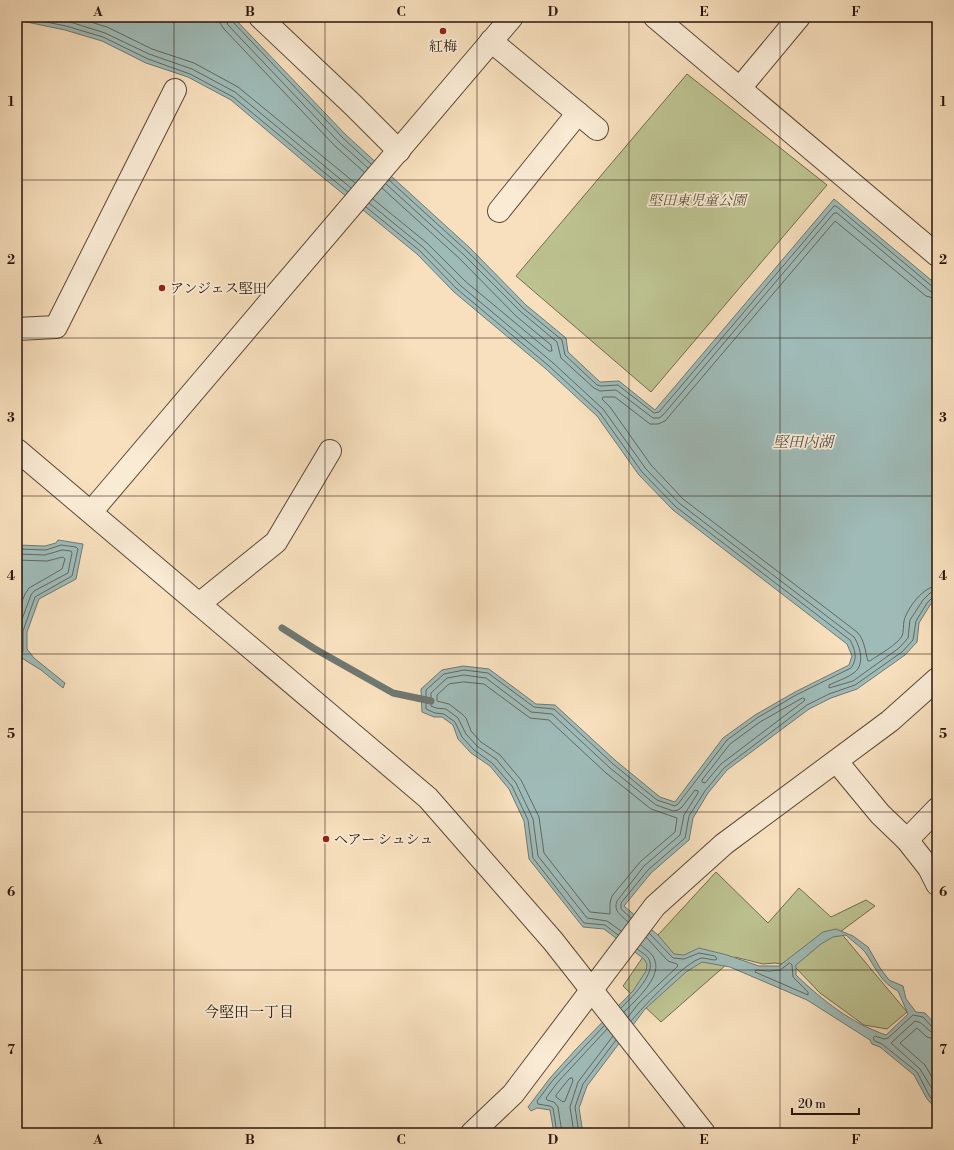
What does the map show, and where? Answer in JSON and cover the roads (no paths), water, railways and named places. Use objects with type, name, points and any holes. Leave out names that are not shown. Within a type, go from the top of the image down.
[{"type":"street","points":[[260,17],[399,151]]},
{"type":"street","points":[[91,512],[512,17]]},
{"type":"street","points":[[655,17],[937,255]]},
{"type":"street","points":[[740,88],[799,17]]},
{"type":"street","points":[[492,41],[597,129]]},
{"type":"street","points":[[17,329],[56,327],[175,90]]},
{"type":"street","points":[[499,211],[578,113]]},
{"type":"street","points":[[17,450],[428,798],[553,941],[704,1133]]},
{"type":"street","points":[[199,604],[276,542],[330,451]]},
{"type":"street","points":[[472,1133],[513,1094],[655,906],[724,844],[837,762],[890,721],[937,679]]},
{"type":"street","points":[[837,762],[880,814],[907,840],[929,868],[937,884]]},
{"type":"street","points":[[907,840],[937,809]]},
{"type":"water","name":"堅田内湖","points":[[17,17],[233,17],[346,135],[470,248],[526,305],[566,338],[568,352],[600,382],[619,381],[655,410],[834,199],[937,285],[937,599],[930,605],[919,623],[917,642],[905,655],[857,689],[831,698],[809,709],[727,770],[708,793],[693,818],[689,840],[651,873],[624,906],[658,935],[674,954],[684,955],[699,948],[727,955],[759,966],[779,966],[823,932],[836,929],[853,936],[868,947],[889,980],[903,986],[906,999],[916,1012],[925,1013],[937,1026],[937,1110],[927,1099],[914,1075],[880,1047],[872,1044],[870,1040],[807,1000],[730,967],[702,962],[686,972],[645,1009],[587,1086],[579,1108],[583,1133],[554,1133],[550,1110],[537,1108],[531,1111],[528,1107],[550,1078],[633,991],[646,971],[647,964],[644,959],[604,929],[583,927],[529,859],[524,821],[509,789],[490,766],[471,753],[458,739],[453,725],[442,717],[434,717],[422,712],[421,689],[442,670],[463,666],[489,669],[536,704],[555,705],[616,761],[660,797],[675,802],[723,738],[755,715],[795,692],[849,665],[852,656],[847,644],[673,510],[639,475],[597,416],[546,369],[454,292],[417,254],[231,100],[188,77],[146,63],[102,41],[65,30],[17,20]],"holes":[[[846,935],[865,952],[883,979],[898,991],[908,1014],[886,1035],[861,1024],[838,1010],[796,975],[796,965],[821,944],[833,937]]]},
{"type":"water","points":[[58,540],[83,544],[76,579],[39,599],[27,632],[27,649],[34,658],[65,683],[63,688],[41,670],[17,655],[17,545],[45,546],[56,543]]},
{"type":"waterway","points":[[282,628],[315,649],[393,693],[431,701]]},
{"type":"place","name":"紅梅","points":[[443,31]]},
{"type":"place","name":"アンジェス堅田","points":[[162,288]]},
{"type":"place","name":"ヘアー シュシュ","points":[[326,839]]},
{"type":"district","name":"今堅田一丁目","points":[[249,1012]]},
{"type":"park label","name":"堅田東児童公園","points":[[697,200]]}]
